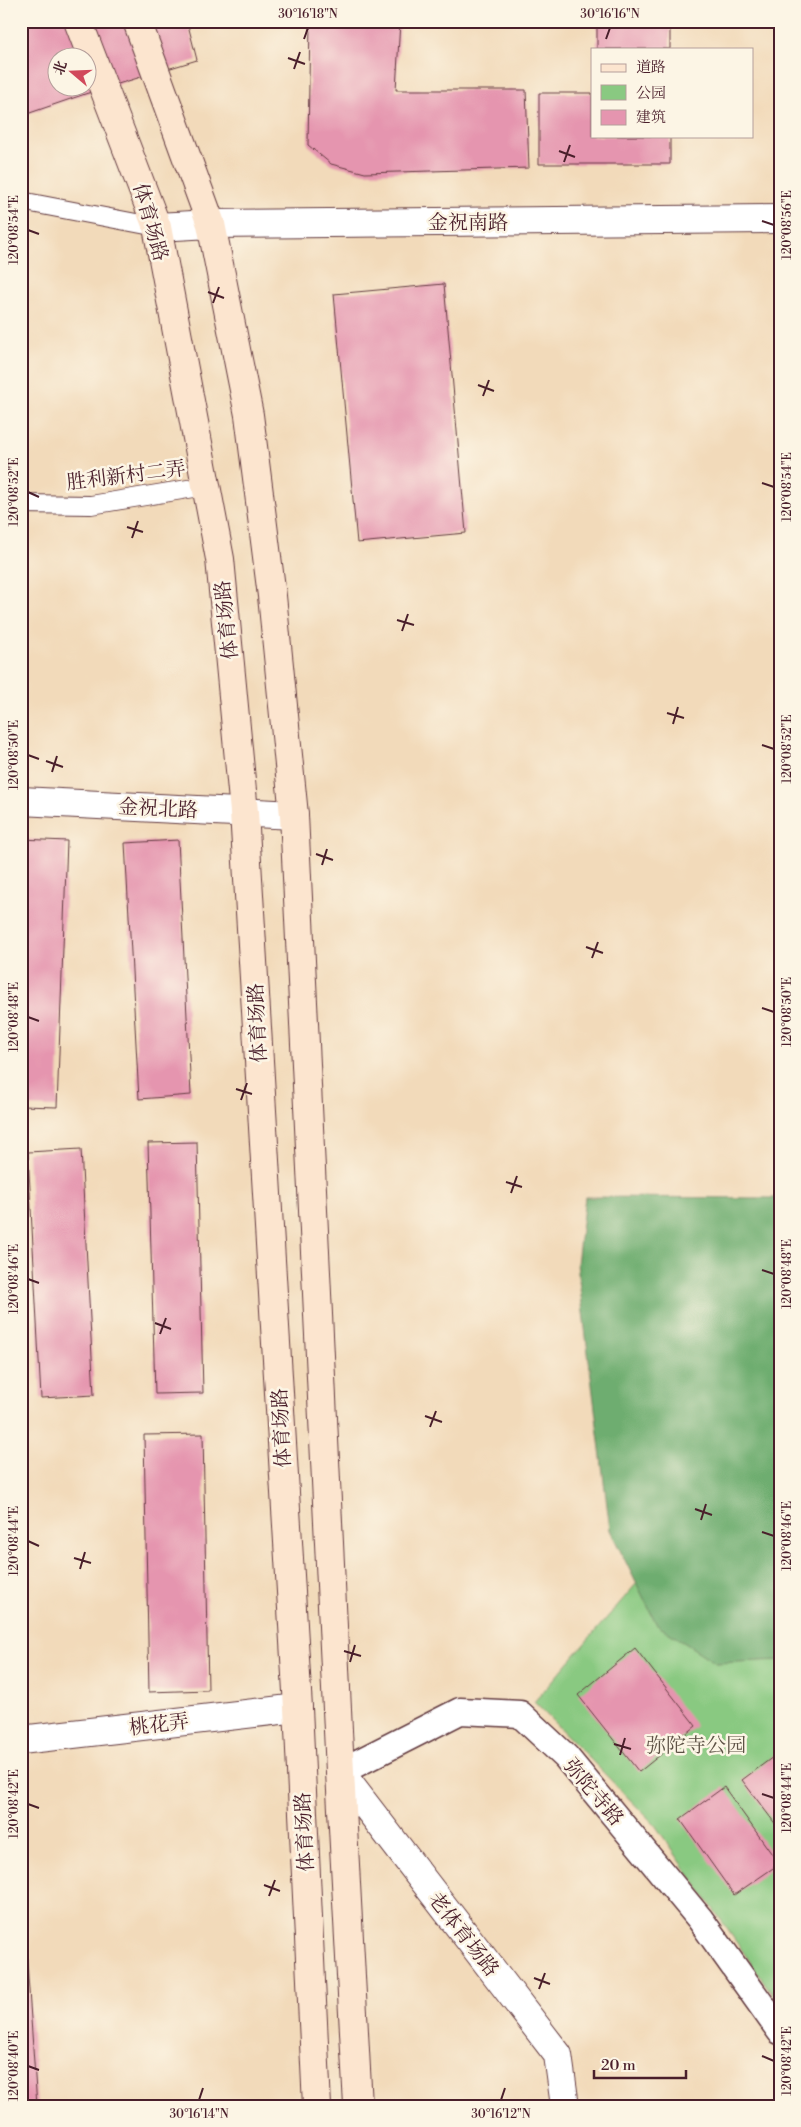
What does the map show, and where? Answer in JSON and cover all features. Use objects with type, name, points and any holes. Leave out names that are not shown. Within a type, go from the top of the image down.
[{"type":"main road","name":"体育场路","points":[[78,21],[156,227],[220,558],[244,812],[298,1708],[317,2106]]},
{"type":"main road","name":"体育场路","points":[[137,21],[210,224],[249,415],[273,606],[294,815],[358,2106]]},
{"type":"street","name":"金祝南路","points":[[156,227],[210,224],[780,219]]},
{"type":"street","name":"金祝北路","points":[[21,801],[294,815]]},
{"type":"street","name":"桃花弄","points":[[21,1740],[298,1708]]},
{"type":"street","name":"弥陀寺路","points":[[340,1772],[460,1711],[520,1714],[566,1757],[694,1912],[780,2031]]},
{"type":"street","name":"老体育场路","points":[[340,1772],[558,2055],[565,2106]]},
{"type":"lane","points":[[21,201],[156,227]]},
{"type":"lane","name":"胜利新村二弄","points":[[21,504],[91,505],[206,486]]},
{"type":"path","points":[[21,78],[28,102]]},
{"type":"green space","points":[[585,1197],[780,1198],[780,1660],[716,1663],[657,1625],[610,1530],[577,1264]]},
{"type":"green space","name":"弥陀寺公园","points":[[637,1583],[658,1625],[716,1662],[780,1660],[780,2005],[655,1825],[534,1702]]},
{"type":"building","points":[[21,21],[187,21],[197,60],[98,90],[98,48],[48,48],[48,98],[73,98],[21,116]]},
{"type":"building","points":[[310,21],[400,21],[396,90],[526,90],[529,168],[365,173],[331,164],[308,145]]},
{"type":"building","points":[[597,21],[670,21],[670,48],[597,48]]},
{"type":"building","points":[[539,93],[591,93],[591,138],[670,138],[670,164],[539,164]]},
{"type":"building","points":[[444,284],[466,533],[357,543],[334,294]]},
{"type":"building","points":[[21,839],[67,841],[57,1107],[21,1106]]},
{"type":"building","points":[[178,840],[191,1095],[139,1099],[125,843]]},
{"type":"building","points":[[197,1142],[203,1393],[155,1394],[148,1143]]},
{"type":"building","points":[[81,1149],[94,1395],[41,1398],[28,1152]]},
{"type":"building","points":[[203,1434],[208,1690],[149,1692],[144,1435]]},
{"type":"building","points":[[635,1648],[696,1726],[639,1772],[578,1695]]},
{"type":"building","points":[[777,1754],[780,1757],[780,1830],[742,1780]]},
{"type":"building","points":[[724,1787],[779,1864],[734,1895],[680,1819]]},
{"type":"building","points":[[21,1918],[24,1918],[37,2106],[21,2106]]}]
